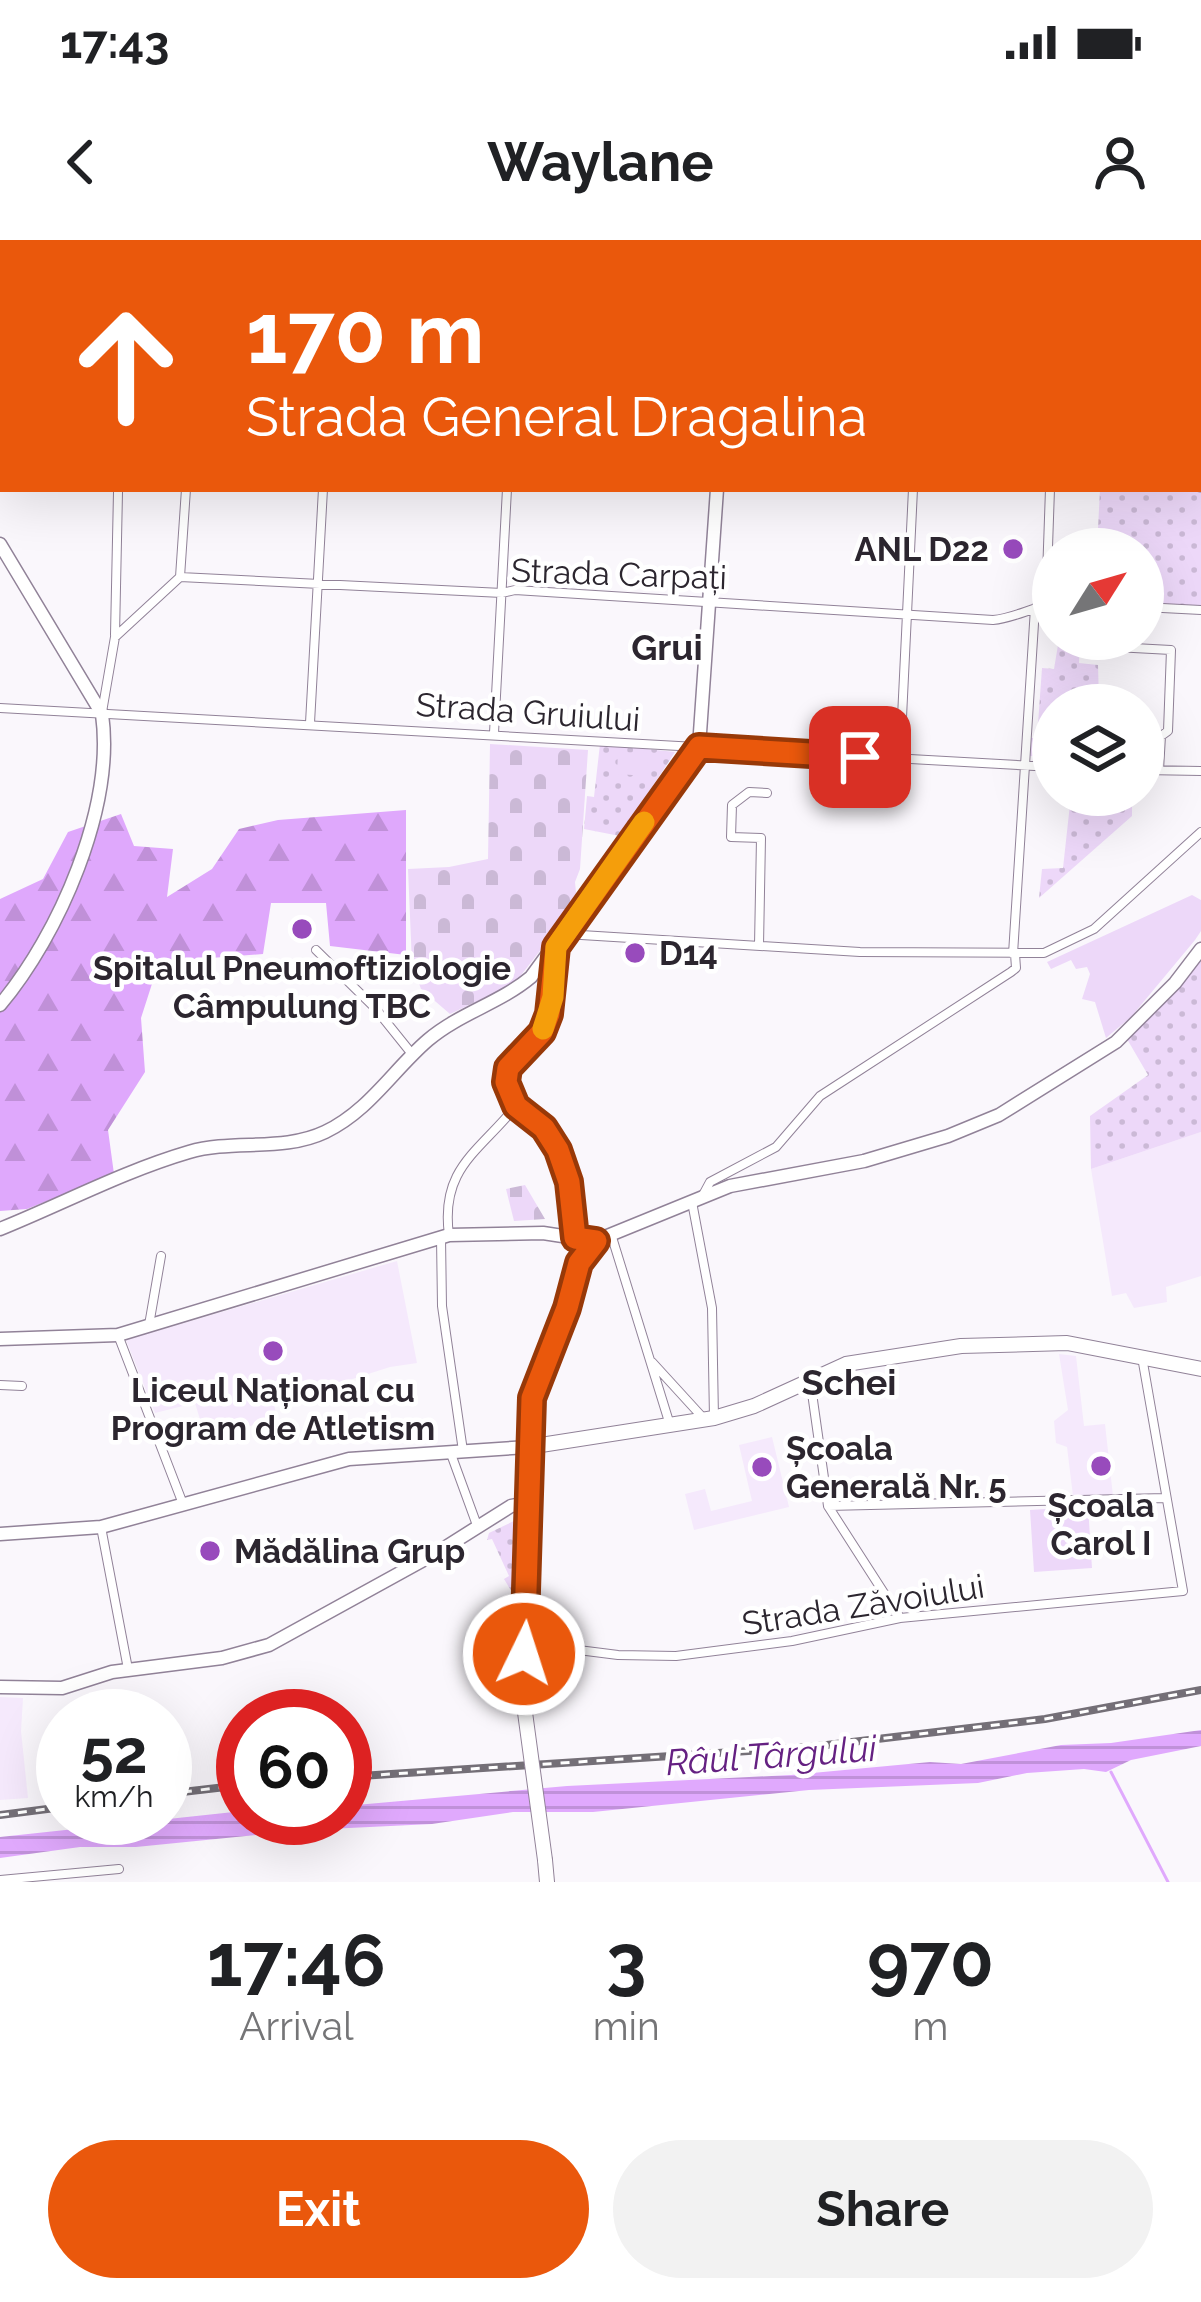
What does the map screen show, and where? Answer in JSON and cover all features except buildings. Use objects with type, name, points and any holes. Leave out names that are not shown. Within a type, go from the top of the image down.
[{"type":"main road","points":[[0,1229],[193,1150],[292,1142],[326,1132],[366,1104],[448,1024],[520,986],[556,947],[699,747],[717,492]]},
{"type":"main road","points":[[0,544],[5,560],[102,714],[104,757],[89,832],[44,943],[0,1005]]},
{"type":"main road","points":[[547,1882],[524,1706],[528,1447],[536,1383],[567,1308],[577,1268],[596,1241],[611,1232],[697,1198],[750,1180],[864,1161],[948,1136],[999,1114],[1116,1042],[1201,950]]},
{"type":"main road","points":[[0,1339],[118,1335],[445,1236],[543,1233],[596,1241]]},
{"type":"main road","points":[[0,1534],[100,1527],[331,1462],[503,1450],[709,1419],[754,1406],[847,1364],[975,1345],[1052,1342],[1201,1369]]},
{"type":"main road","points":[[530,1413],[536,1430],[551,1444]]},
{"type":"main road","points":[[503,1450],[530,1413]]},
{"type":"main road","points":[[527,1477],[551,1444]]},
{"type":"main road","points":[[0,1688],[62,1688],[128,1669],[222,1658],[269,1645],[511,1506],[527,1502]]},
{"type":"street","points":[[102,714],[115,637],[118,492]]},
{"type":"street","points":[[115,637],[180,577],[186,492]]},
{"type":"street","points":[[310,723],[323,492]]},
{"type":"street","points":[[494,733],[507,492]]},
{"type":"street","points":[[900,759],[913,492]]},
{"type":"street","points":[[1048,528],[1050,492]]},
{"type":"street","name":"Strada Carpați","points":[[180,577],[515,590],[993,620],[1032,612]]},
{"type":"street","points":[[1164,608],[1201,610]]},
{"type":"street","points":[[1164,650],[1171,650],[1168,731],[1164,734]]},
{"type":"street","points":[[709,1419],[712,1309],[697,1198],[710,1182],[776,1147],[820,1096],[1016,968],[1022,766],[1037,660]]},
{"type":"street","name":"Strada Gruiului","points":[[0,708],[1032,766]]},
{"type":"street","points":[[1164,770],[1201,771]]},
{"type":"street","points":[[759,945],[761,838],[731,837],[735,800],[749,792],[767,793]]},
{"type":"street","points":[[565,934],[860,952],[1044,953],[1078,939],[1201,832]]},
{"type":"street","points":[[556,947],[549,1014],[542,1032],[508,1068],[506,1082],[516,1106],[544,1128],[558,1150],[569,1182],[575,1238]]},
{"type":"street","points":[[316,950],[375,1008],[412,1055]]},
{"type":"street","points":[[478,1528],[457,1452],[442,1306],[446,1208],[459,1168],[516,1106]]},
{"type":"street","points":[[611,1232],[670,1425]]},
{"type":"street","points":[[148,1327],[161,1256]]},
{"type":"street","points":[[118,1335],[183,1504]]},
{"type":"street","points":[[828,1506],[1165,1498],[1142,1356]]},
{"type":"street","points":[[650,1360],[709,1419]]},
{"type":"street","points":[[809,1378],[828,1506],[900,1618]]},
{"type":"street","points":[[0,1385],[22,1386]]},
{"type":"street","name":"Strada Zăvoiului","points":[[515,1642],[618,1655],[710,1653],[900,1618],[1183,1591],[1165,1498]]},
{"type":"street","points":[[100,1527],[128,1669]]},
{"type":"street","points":[[0,1880],[119,1869]]},
{"type":"shaded area","points":[[1201,1132],[1201,1276],[1166,1287],[1167,1302],[1134,1308],[1126,1293],[1112,1296],[1091,1169]]},
{"type":"shaded area","name":"Liceul Național cu Program de Atletism","points":[[397,1261],[417,1363],[274,1404],[277,1418],[206,1439],[195,1403],[155,1413],[126,1340]]},
{"type":"shaded area","points":[[1059,1354],[1076,1356],[1084,1426],[1105,1424],[1113,1496],[1073,1496],[1067,1447],[1056,1443],[1054,1421],[1068,1410]]},
{"type":"shaded area","name":"Școala Generală Nr. 5","points":[[772,1437],[789,1507],[694,1530],[685,1494],[705,1489],[711,1511],[752,1501],[739,1445]]},
{"type":"shaded area","points":[[0,1697],[23,1698],[21,1731],[28,1798],[0,1800]]},
{"type":"shaded area","points":[[1201,1730],[1201,1746],[1131,1760],[1106,1772],[1027,1773],[978,1783],[809,1790],[593,1812],[513,1812],[372,1827],[372,1804],[567,1786],[791,1775],[930,1762],[961,1764],[1061,1745]]},
{"type":"shaded area","points":[[216,1814],[216,1839],[192,1841],[192,1816]]},
{"type":"shaded area","points":[[36,1833],[36,1845],[156,1845],[80,1847],[0,1858],[0,1837]]},
{"type":"green space","points":[[1100,492],[1201,492],[1201,607],[1164,605],[1164,528],[1098,528]]},
{"type":"green space","points":[[1056,660],[1098,665],[1099,684],[1041,684],[1042,668],[1054,669]]},
{"type":"green space","points":[[490,744],[588,750],[577,903],[515,983],[450,1014],[421,989],[412,964],[408,869],[488,859]]},
{"type":"green space","points":[[600,744],[675,752],[620,836],[584,829],[587,796],[594,797]]},
{"type":"green space","points":[[618,752],[648,753],[647,776],[617,774]]},
{"type":"green space","points":[[406,810],[406,955],[330,946],[326,903],[271,903],[263,954],[159,962],[141,1018],[145,1072],[108,1130],[114,1174],[27,1209],[0,1211],[0,899],[43,879],[68,832],[121,814],[134,846],[173,849],[167,897],[212,869],[239,829],[278,820]]},
{"type":"green space","points":[[1069,816],[1132,816],[1039,898],[1042,869],[1063,868]]},
{"type":"green space","points":[[1192,895],[1201,900],[1201,931],[1131,1017],[1106,1038],[1095,1002],[1082,999],[1090,974],[1087,967],[1076,969],[1071,960],[1051,969],[1047,962]]},
{"type":"green space","points":[[1201,960],[1201,1132],[1091,1169],[1090,1116],[1148,1075],[1127,1039]]},
{"type":"green space","points":[[525,1185],[545,1219],[514,1221],[506,1189]]},
{"type":"green space","points":[[1088,1506],[1092,1568],[1034,1572],[1030,1510]]},
{"type":"green space","points":[[516,1520],[521,1526],[521,1607],[504,1579],[509,1576],[492,1539],[487,1540],[489,1533]]},
{"type":"waterway","points":[[1111,1772],[1168,1882]]},
{"type":"railway","points":[[372,1775],[810,1747],[1045,1719],[1201,1690]]},
{"type":"railway","points":[[192,1791],[216,1788]]},
{"type":"railway","points":[[0,1815],[36,1810]]},
{"type":"slow traffic","points":[[543,1029],[553,997],[556,947],[644,822]]},
{"type":"place","name":"ANL D22","points":[[1013,549]]},
{"type":"place","name":"Spitalul Pneumoftiziologie Câmpulung TBC","points":[[302,929]]},
{"type":"place","name":"D14","points":[[635,953]]},
{"type":"place","name":"Liceul Național cu Program de Atletism","points":[[273,1351]]},
{"type":"place","name":"Școala Carol I","points":[[1101,1466]]},
{"type":"place","name":"Școala Generală Nr. 5","points":[[762,1467]]},
{"type":"place","name":"Mădălina Grup","points":[[210,1551]]},
{"type":"district","name":"Grui","points":[[667,647]]},
{"type":"district","name":"Schei","points":[[849,1382]]},
{"type":"route","points":[[524,1654],[532,1398],[579,1263],[596,1241],[575,1238],[569,1182],[558,1150],[544,1128],[516,1106],[506,1082],[508,1068],[542,1032],[553,997],[556,947],[699,747],[860,757]]},
{"type":"water label","name":"Râul Târgului","points":[[771,1755]]}]
